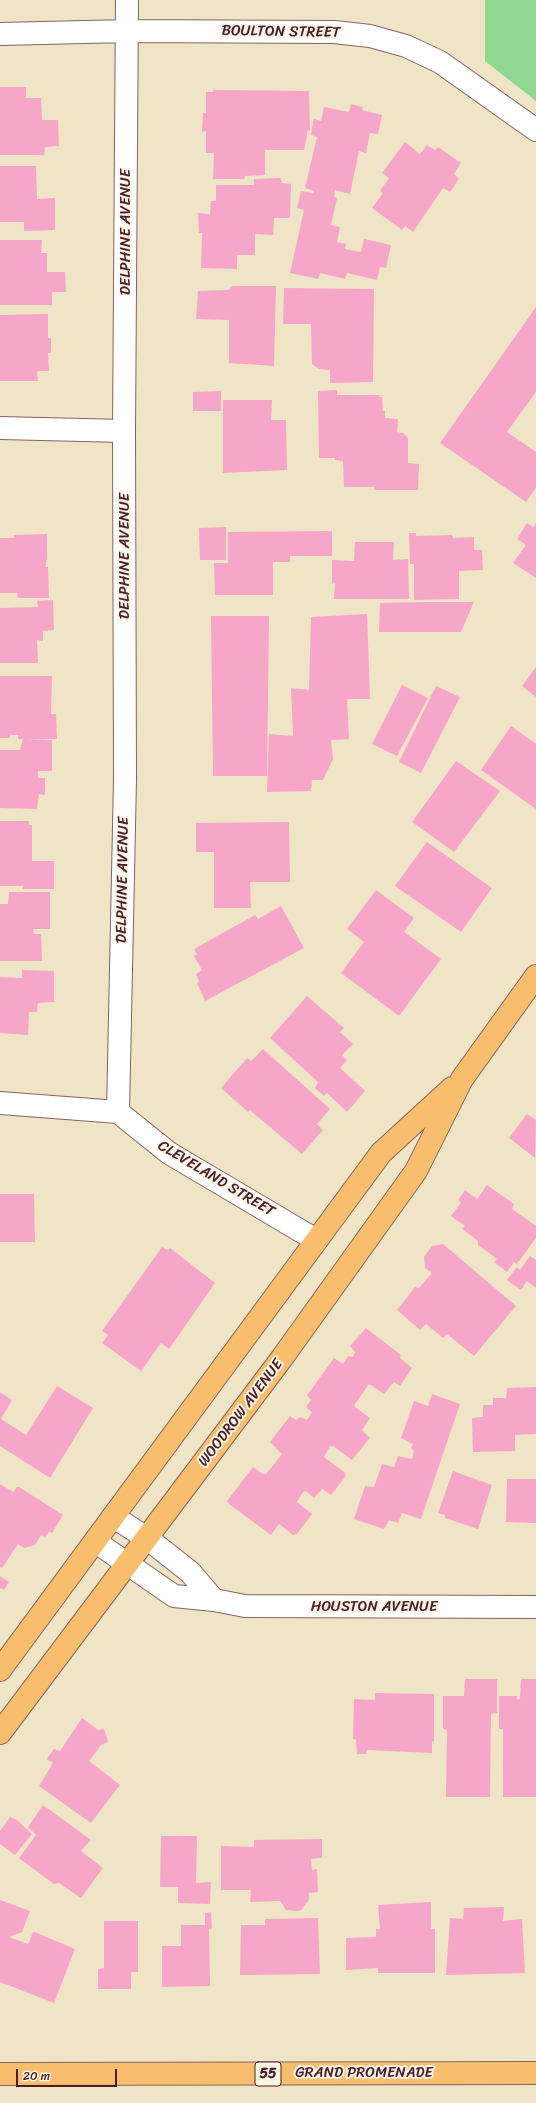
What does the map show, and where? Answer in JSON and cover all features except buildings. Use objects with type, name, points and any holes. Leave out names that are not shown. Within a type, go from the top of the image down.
[{"type":"main road","name":"WOODROW AVENUE","points":[[0,1733],[148,1539],[282,1358],[416,1171],[462,1079],[536,976]]},
{"type":"main road","name":"WOODROW AVENUE","points":[[0,1670],[96,1542],[316,1240],[382,1153],[462,1079]]},
{"type":"main road","name":"GRAND PROMENADE","points":[[0,2074],[536,2073]]},
{"type":"street","name":"DELPHINE AVENUE","points":[[118,1112],[125,778],[124,431],[127,0]]},
{"type":"street","name":"BOULTON STREET","points":[[0,34],[127,31],[334,32],[370,36],[406,46],[440,62],[536,130]]},
{"type":"street","points":[[0,428],[124,431]]},
{"type":"street","points":[[0,1103],[118,1112]]},
{"type":"street","name":"CLEVELAND STREET","points":[[118,1112],[169,1153],[316,1240]]},
{"type":"street","points":[[114,1517],[148,1539],[190,1572],[214,1600]]},
{"type":"street","name":"HOUSTON AVENUE","points":[[96,1542],[174,1596],[214,1600],[245,1606],[536,1607]]},
{"type":"green space","points":[[485,0],[536,0],[536,101],[485,61]]}]
